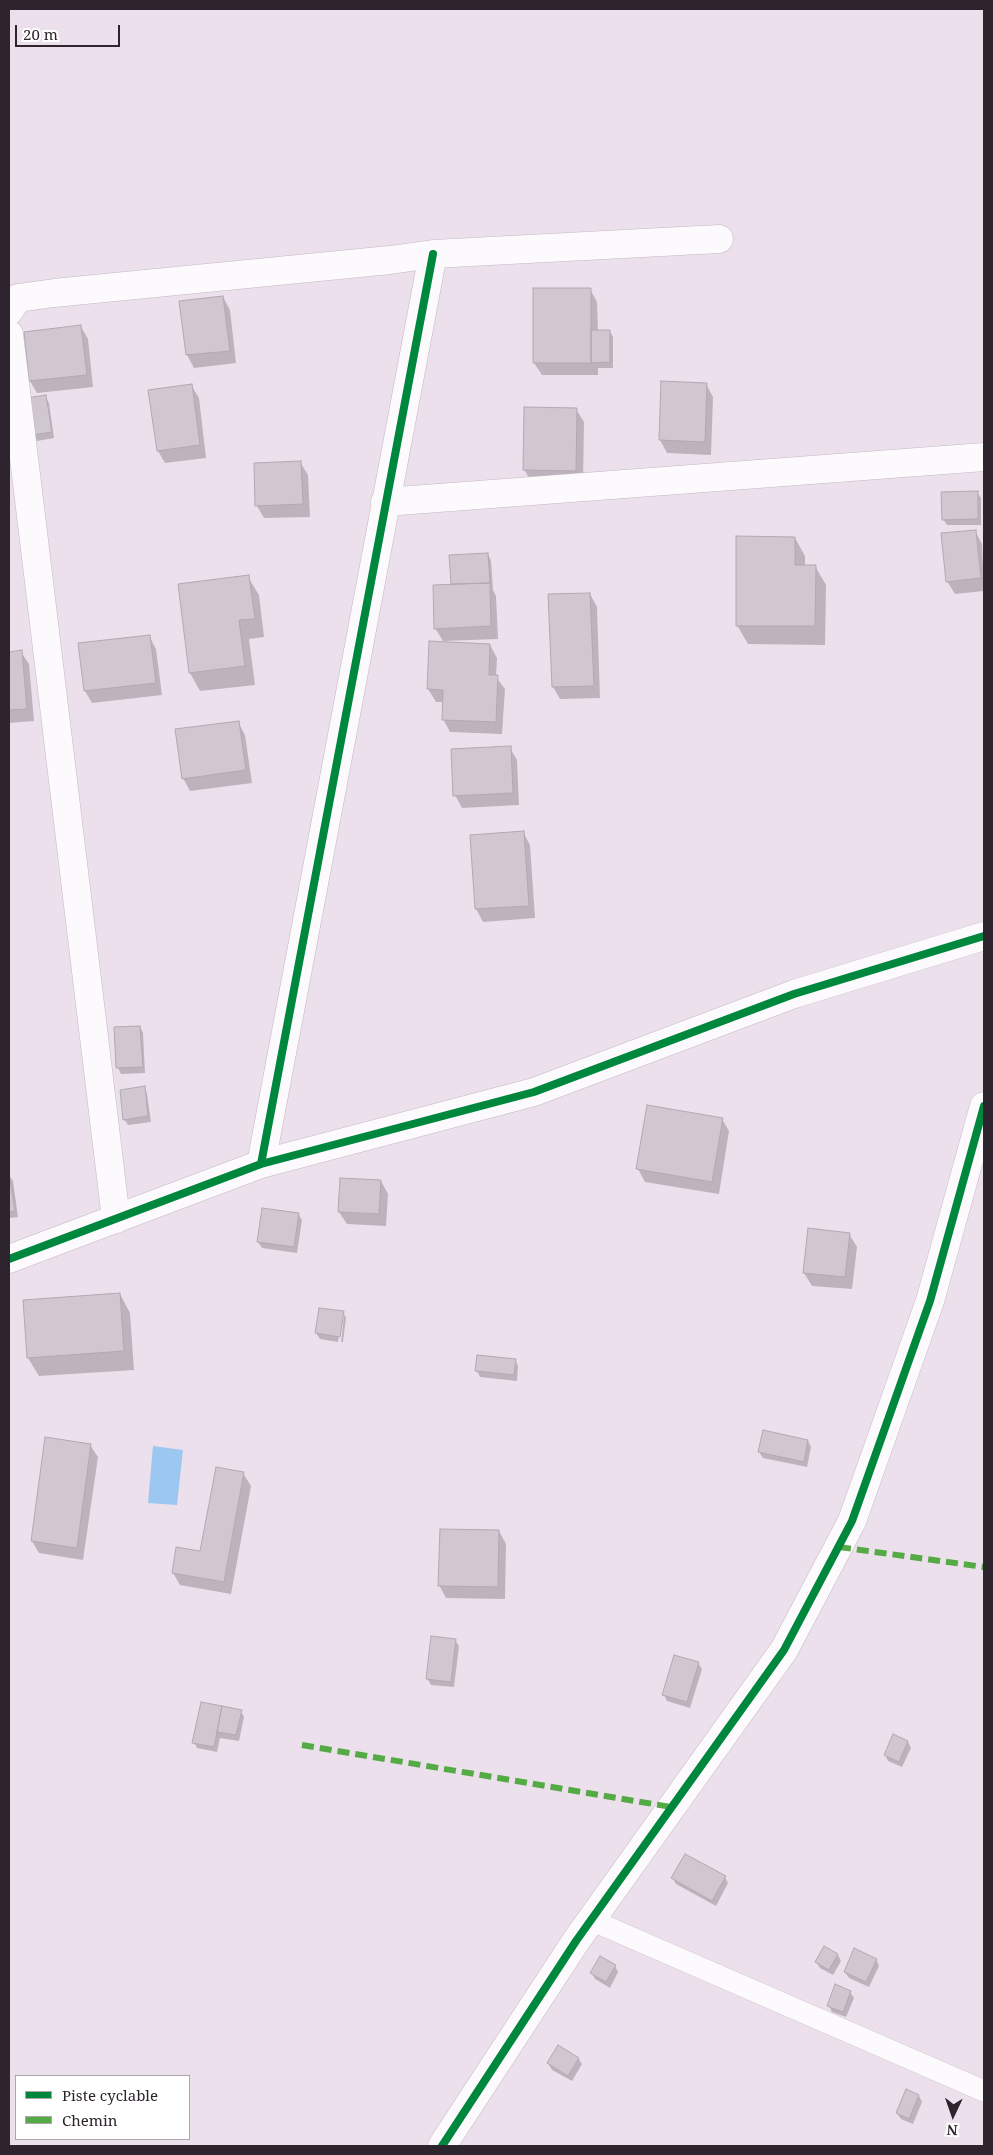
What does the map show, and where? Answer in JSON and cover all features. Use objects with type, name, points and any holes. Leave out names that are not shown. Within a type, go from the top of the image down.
[{"type":"street","points":[[12,302],[433,254],[719,239]]},
{"type":"street","points":[[261,1164],[433,254]]},
{"type":"street","points":[[9,334],[116,1218]]},
{"type":"street","points":[[385,502],[984,457]]},
{"type":"street","points":[[9,1259],[261,1164],[534,1092],[794,994],[984,936]]},
{"type":"street","points":[[442,2146],[591,1920],[784,1650],[852,1521],[930,1301],[984,1106]]},
{"type":"lane","points":[[591,1920],[984,2091]]},
{"type":"water","points":[[153,1446],[183,1450],[177,1505],[148,1503]]},
{"type":"building","points":[[533,288],[591,288],[591,363],[533,363]]},
{"type":"building","points":[[223,296],[230,351],[186,355],[179,301]]},
{"type":"building","points":[[81,325],[87,375],[29,381],[24,332]]},
{"type":"building","points":[[591,330],[610,330],[610,362],[591,363]]},
{"type":"building","points":[[661,381],[707,383],[705,442],[659,440]]},
{"type":"building","points":[[192,384],[200,445],[157,451],[148,390]]},
{"type":"building","points":[[46,395],[52,432],[33,435],[27,398]]},
{"type":"building","points":[[524,407],[577,408],[576,471],[523,470]]},
{"type":"building","points":[[301,461],[303,504],[255,506],[254,463]]},
{"type":"building","points":[[978,491],[978,519],[942,520],[941,492]]},
{"type":"building","points":[[976,530],[981,578],[946,582],[941,533]]},
{"type":"building","points":[[736,536],[795,537],[795,565],[816,565],[815,626],[736,626]]},
{"type":"building","points":[[488,553],[490,583],[451,584],[449,555]]},
{"type":"building","points":[[249,575],[255,619],[239,620],[245,666],[189,673],[178,584]]},
{"type":"building","points":[[490,583],[491,626],[434,629],[433,585]]},
{"type":"building","points":[[590,593],[594,686],[552,687],[548,594]]},
{"type":"building","points":[[150,635],[156,683],[84,691],[78,643]]},
{"type":"building","points":[[429,641],[490,644],[489,675],[498,675],[496,722],[442,720],[443,690],[427,689]]},
{"type":"building","points":[[22,650],[27,709],[9,710],[9,652]]},
{"type":"building","points":[[239,721],[246,770],[182,779],[175,729]]},
{"type":"building","points":[[511,746],[513,793],[453,796],[451,749]]},
{"type":"building","points":[[524,831],[529,906],[475,909],[470,835]]},
{"type":"building","points":[[140,1026],[143,1067],[116,1068],[114,1027]]},
{"type":"building","points":[[145,1086],[148,1116],[123,1120],[120,1090]]},
{"type":"building","points":[[647,1105],[723,1118],[712,1182],[636,1169]]},
{"type":"building","points":[[9,1174],[15,1211],[9,1212]]},
{"type":"building","points":[[340,1178],[381,1180],[379,1214],[338,1212]]},
{"type":"building","points":[[262,1208],[299,1213],[294,1247],[257,1242]]},
{"type":"building","points":[[808,1228],[850,1233],[845,1277],[803,1273]]},
{"type":"building","points":[[120,1293],[124,1351],[27,1358],[23,1300]]},
{"type":"building","points":[[319,1308],[344,1311],[340,1337],[315,1333]]},
{"type":"building","points":[[477,1355],[516,1359],[514,1375],[475,1371]]},
{"type":"building","points":[[763,1430],[808,1440],[804,1462],[758,1452]]},
{"type":"building","points":[[45,1437],[91,1444],[77,1548],[31,1541]]},
{"type":"building","points":[[216,1467],[244,1472],[224,1582],[172,1573],[176,1547],[200,1551]]},
{"type":"building","points":[[440,1529],[499,1530],[498,1587],[438,1586]]},
{"type":"building","points":[[431,1636],[456,1639],[451,1682],[426,1679]]},
{"type":"building","points":[[674,1655],[699,1662],[687,1702],[662,1695]]},
{"type":"building","points":[[201,1702],[222,1706],[214,1747],[192,1743]]},
{"type":"building","points":[[222,1706],[242,1710],[236,1735],[217,1732]]},
{"type":"building","points":[[893,1734],[908,1741],[899,1762],[884,1755]]},
{"type":"building","points":[[685,1854],[726,1876],[712,1901],[671,1878]]},
{"type":"building","points":[[824,1946],[838,1954],[829,1970],[815,1962]]},
{"type":"building","points":[[854,1948],[877,1959],[866,1982],[844,1972]]},
{"type":"building","points":[[600,1956],[616,1965],[606,1982],[590,1973]]},
{"type":"building","points":[[835,1984],[851,1991],[843,2012],[827,2006]]},
{"type":"building","points":[[558,2045],[579,2058],[568,2076],[547,2063]]},
{"type":"building","points":[[906,2089],[919,2095],[909,2119],[896,2113]]},
{"type":"marked path","points":[[839,1547],[984,1567]]},
{"type":"marked path","points":[[302,1745],[671,1807]]},
{"type":"cycle path","points":[[261,1164],[433,254]]},
{"type":"cycle path","points":[[9,1259],[261,1164],[534,1092],[794,994],[984,936]]},
{"type":"cycle path","points":[[442,2146],[576,1941],[784,1650],[852,1521],[930,1301],[984,1106]]}]
